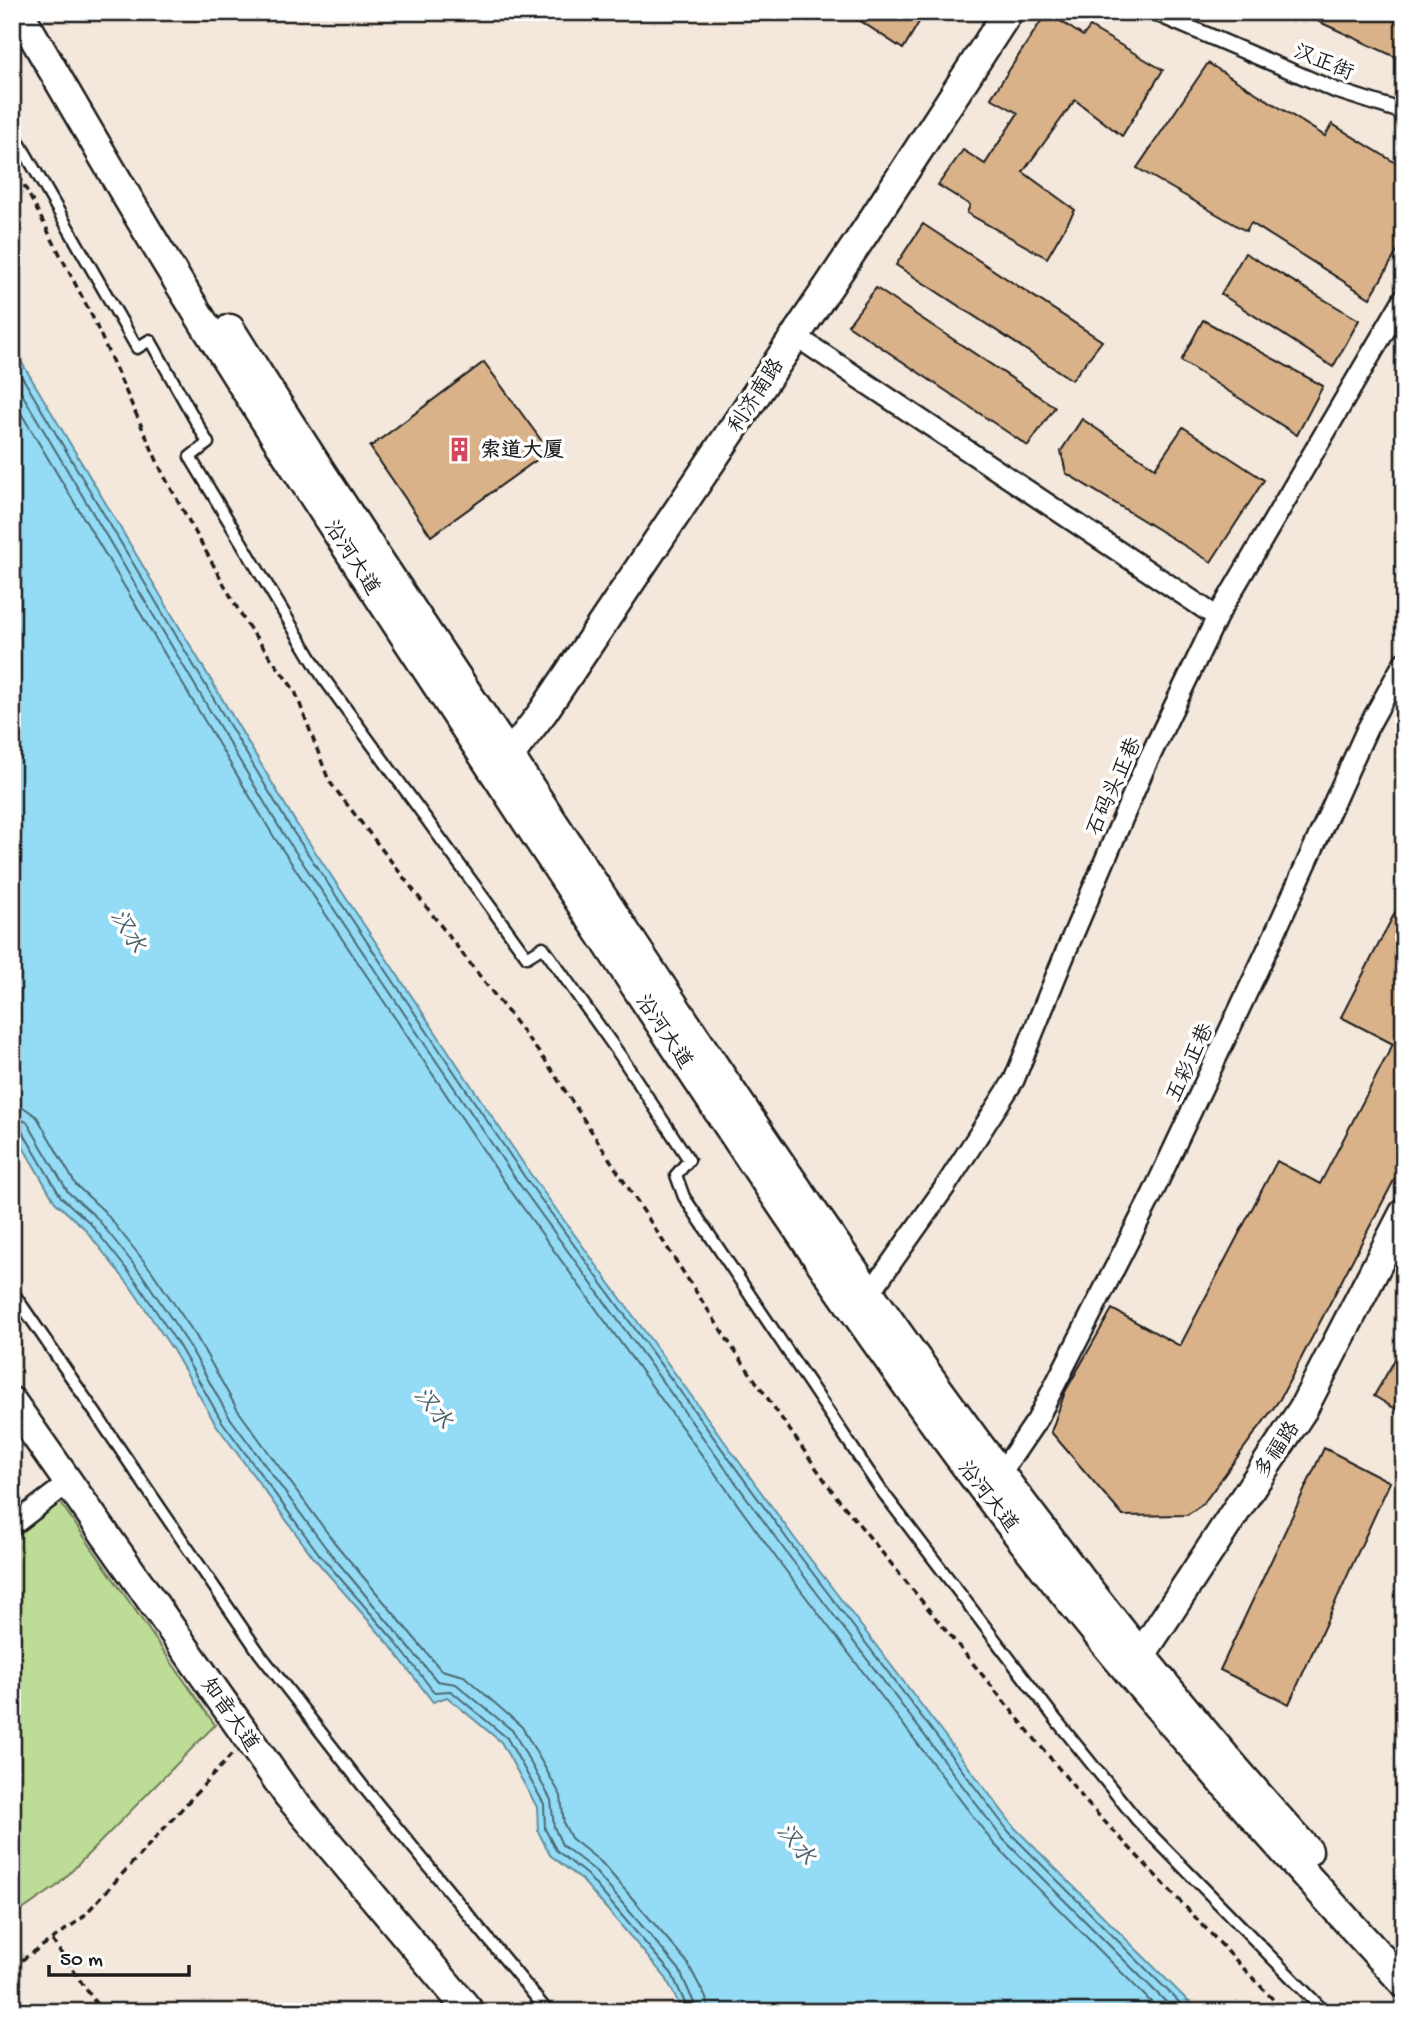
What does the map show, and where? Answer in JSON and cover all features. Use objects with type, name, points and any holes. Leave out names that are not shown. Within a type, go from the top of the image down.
[{"type":"main road","name":"沿河大道","points":[[19,12],[146,229],[251,398],[870,1293],[1135,1663],[1276,1844],[1404,1983]]},
{"type":"main road","name":"沿河大道","points":[[37,12],[503,765],[867,1329],[968,1469],[1135,1663],[1404,1957]]},
{"type":"main road","name":"利济南路","points":[[503,765],[551,701],[1008,12]]},
{"type":"main road","name":"多福路","points":[[1135,1663],[1303,1409],[1404,1213]]},
{"type":"main road","name":"知音大道","points":[[12,1402],[288,1795],[470,2012]]},
{"type":"street","name":"汉正街","points":[[1153,12],[1335,90],[1404,112]]},
{"type":"street","name":"石码头正巷","points":[[870,1293],[945,1187],[1014,1080],[1143,771],[1217,617],[1404,298]]},
{"type":"street","points":[[794,335],[1217,617]]},
{"type":"street","name":"五彩正巷","points":[[1001,1473],[1037,1420],[1152,1195],[1367,729],[1404,662]]},
{"type":"street","points":[[12,1526],[68,1483]]},
{"type":"lane","points":[[12,130],[137,348],[150,340],[157,352],[208,443],[190,457],[322,676],[527,957],[543,947],[622,1058],[690,1160],[676,1175],[684,1198],[873,1479],[1137,1820],[1325,2012]]},
{"type":"lane","points":[[12,1292],[260,1654],[366,1790],[548,2012]]},
{"type":"path","points":[[12,162],[92,316],[163,474],[245,622],[295,691],[329,781],[547,1063],[732,1347],[835,1495],[1088,1804],[1285,2012]]},
{"type":"path","points":[[12,1968],[81,1919],[248,1737]]},
{"type":"path","points":[[52,1940],[102,2012]]},
{"type":"green space","points":[[60,1502],[215,1725],[57,1886],[12,1917],[12,1538]]},
{"type":"water","name":"汉水","points":[[12,346],[296,823],[529,1172],[798,1543],[1015,1828],[1199,2012],[683,2012],[666,1978],[582,1880],[550,1855],[538,1831],[537,1807],[501,1742],[447,1697],[433,1702],[388,1643],[314,1558],[215,1423],[173,1350],[130,1286],[84,1228],[55,1202],[12,1128]]},
{"type":"building","points":[[847,12],[925,12],[903,49]]},
{"type":"building","points":[[1047,12],[1083,36],[1090,27],[1163,70],[1122,136],[1075,100],[1023,172],[1075,210],[1047,258],[967,213],[970,205],[938,185],[963,150],[985,164],[1018,113],[991,98]]},
{"type":"building","points":[[1298,12],[1404,12],[1404,61]]},
{"type":"building","points":[[1208,63],[1325,136],[1332,124],[1404,168],[1404,240],[1370,298],[1251,223],[1246,231],[1137,168]]},
{"type":"building","points":[[923,224],[1102,341],[1072,380],[896,265]]},
{"type":"building","points":[[1245,253],[1359,320],[1333,367],[1221,294]]},
{"type":"building","points":[[876,288],[1055,407],[1028,446],[848,325]]},
{"type":"building","points":[[1203,320],[1323,386],[1297,435],[1181,361]]},
{"type":"building","name":"索道大厦","points":[[484,362],[549,451],[431,536],[370,447]]},
{"type":"building","points":[[1082,419],[1155,468],[1183,427],[1264,480],[1211,562],[1066,473],[1061,451]]},
{"type":"building","points":[[1404,895],[1404,1161],[1280,1399],[1203,1504],[1187,1515],[1123,1516],[1051,1432],[1065,1392],[1112,1309],[1180,1346],[1277,1161],[1320,1184],[1393,1044],[1341,1017]]},
{"type":"building","points":[[1404,1344],[1404,1414],[1374,1396]]},
{"type":"building","points":[[1324,1448],[1390,1482],[1289,1704],[1220,1670]]},
{"type":"place","name":"索道大厦","points":[[460,449]]}]
